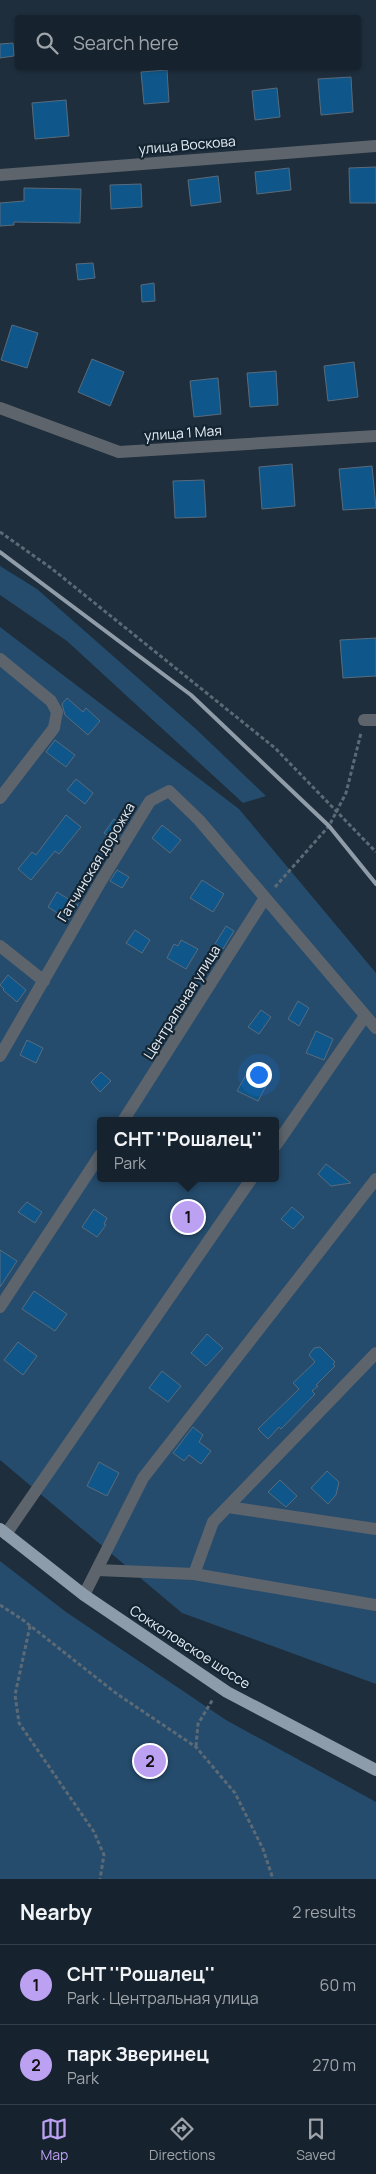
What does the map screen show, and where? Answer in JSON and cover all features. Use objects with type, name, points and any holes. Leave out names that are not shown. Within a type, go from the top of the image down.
[{"type":"main road","name":"Сокколовское шоссе","points":[[3,1531],[84,1595],[221,1688],[376,1770]]},
{"type":"street","name":"улица Воскова","points":[[0,175],[376,146]]},
{"type":"street","name":"улица 1 Мая","points":[[0,408],[119,452],[376,436]]},
{"type":"street","points":[[0,659],[50,701],[57,712],[54,728],[0,798]]},
{"type":"street","name":"Гатчинская дорожка","points":[[0,1056],[101,881],[150,801],[170,791],[199,820],[265,898]]},
{"type":"street","points":[[265,898],[376,1028]]},
{"type":"street","name":"Центральная улица","points":[[127,1117],[265,898]]},
{"type":"street","points":[[0,946],[44,981]]},
{"type":"street","points":[[279,1141],[365,1016]]},
{"type":"street","points":[[0,1306],[97,1160]]},
{"type":"street","points":[[84,1595],[143,1478],[376,1178]]},
{"type":"street","points":[[3,1531],[249,1182]]},
{"type":"street","points":[[194,1574],[213,1522],[375,1357]]},
{"type":"street","points":[[228,1507],[376,1529]]},
{"type":"street","points":[[97,1570],[194,1574],[376,1605]]},
{"type":"path","points":[[0,532],[51,568],[275,748],[376,852]]},
{"type":"path","points":[[265,898],[329,826],[338,811],[346,793],[370,720]]},
{"type":"path","points":[[0,1605],[117,1694],[196,1747],[236,1793],[264,1849],[273,1879]]},
{"type":"path","points":[[30,1626],[14,1695],[19,1723],[94,1832],[104,1855],[100,1879]]},
{"type":"path","points":[[196,1747],[198,1724],[221,1688]]},
{"type":"shaded area","points":[[0,566],[37,589],[197,730],[266,796],[243,803],[67,641],[0,595]]},
{"type":"shaded area","points":[[0,627],[239,809],[376,973],[376,1684],[182,1613],[0,1460]]},
{"type":"shaded area","points":[[0,1561],[66,1612],[226,1720],[376,1802],[376,1879],[0,1879]]},
{"type":"building","points":[[13,43],[14,56],[0,58],[0,44]]},
{"type":"building","points":[[167,70],[169,102],[144,104],[141,72]]},
{"type":"building","points":[[351,77],[353,112],[321,115],[318,79]]},
{"type":"building","points":[[277,88],[280,117],[255,120],[252,91]]},
{"type":"building","points":[[66,100],[69,136],[35,139],[32,103]]},
{"type":"building","points":[[376,167],[376,203],[350,203],[349,168]]},
{"type":"building","points":[[289,168],[291,190],[257,194],[255,172]]},
{"type":"building","points":[[218,176],[221,202],[191,206],[188,180]]},
{"type":"building","points":[[141,184],[142,207],[111,209],[110,185]]},
{"type":"building","points":[[24,188],[81,189],[80,223],[14,222],[14,225],[0,226],[0,203],[24,201]]},
{"type":"building","points":[[93,263],[95,278],[78,280],[76,264]]},
{"type":"building","points":[[154,283],[155,301],[142,302],[141,285]]},
{"type":"building","points":[[12,325],[38,333],[27,368],[1,360]]},
{"type":"building","points":[[92,359],[124,372],[110,406],[78,392]]},
{"type":"building","points":[[354,362],[358,397],[328,401],[324,366]]},
{"type":"building","points":[[276,371],[278,405],[250,407],[247,373]]},
{"type":"building","points":[[218,378],[221,414],[194,417],[190,381]]},
{"type":"building","points":[[292,464],[295,506],[262,509],[259,467]]},
{"type":"building","points":[[372,466],[376,508],[343,510],[339,469]]},
{"type":"building","points":[[204,480],[206,517],[175,518],[173,481]]},
{"type":"building","points":[[376,638],[376,676],[343,678],[340,640]]},
{"type":"building","points":[[67,698],[83,712],[86,708],[100,721],[88,735],[65,715],[62,704]]},
{"type":"building","points":[[55,740],[75,755],[66,767],[46,752]]},
{"type":"building","points":[[76,779],[93,793],[85,804],[67,790]]},
{"type":"building","points":[[66,815],[81,827],[59,854],[55,851],[31,880],[18,869],[32,852],[36,855]]},
{"type":"building","points":[[114,819],[125,826],[116,841],[104,833]]},
{"type":"building","points":[[162,825],[181,840],[170,853],[152,838]]},
{"type":"building","points":[[117,870],[129,877],[122,888],[110,881]]},
{"type":"building","points":[[202,880],[224,894],[213,912],[190,898]]},
{"type":"building","points":[[57,892],[78,905],[68,920],[48,907]]},
{"type":"building","points":[[226,926],[234,931],[223,949],[215,944]]},
{"type":"building","points":[[135,930],[150,940],[142,953],[126,943]]},
{"type":"building","points":[[181,940],[198,949],[186,969],[167,958],[174,944],[178,946]]},
{"type":"building","points":[[8,975],[26,990],[17,1002],[0,985]]},
{"type":"building","points":[[298,1001],[309,1008],[299,1026],[288,1019]]},
{"type":"building","points":[[261,1010],[271,1017],[259,1034],[248,1027]]},
{"type":"building","points":[[316,1031],[333,1039],[324,1060],[306,1053]]},
{"type":"building","points":[[27,1040],[43,1048],[36,1063],[20,1055]]},
{"type":"building","points":[[101,1072],[111,1081],[100,1092],[91,1082]]},
{"type":"building","points":[[246,1075],[266,1086],[258,1101],[237,1091]]},
{"type":"building","points":[[326,1164],[351,1183],[331,1186],[318,1174]]},
{"type":"building","points":[[27,1202],[42,1212],[35,1223],[18,1212]]},
{"type":"building","points":[[292,1207],[304,1217],[293,1229],[281,1219]]},
{"type":"building","points":[[94,1209],[107,1218],[104,1224],[106,1225],[97,1237],[82,1227]]},
{"type":"building","points":[[0,1250],[17,1261],[0,1287]]},
{"type":"building","points":[[34,1291],[67,1314],[55,1331],[22,1309]]},
{"type":"building","points":[[207,1334],[223,1348],[206,1366],[191,1353]]},
{"type":"building","points":[[18,1342],[37,1356],[23,1375],[4,1360]]},
{"type":"building","points":[[320,1347],[335,1362],[333,1364],[335,1366],[316,1385],[318,1386],[312,1391],[315,1394],[281,1429],[279,1427],[268,1439],[258,1429],[299,1389],[293,1383],[315,1362],[309,1355],[314,1348]]},
{"type":"building","points":[[162,1371],[181,1386],[168,1402],[149,1388]]},
{"type":"building","points":[[193,1427],[203,1435],[199,1442],[211,1451],[201,1464],[189,1455],[184,1461],[173,1453]]},
{"type":"building","points":[[99,1462],[119,1473],[107,1496],[87,1486]]},
{"type":"building","points":[[327,1471],[339,1482],[336,1495],[328,1504],[311,1488]]},
{"type":"building","points":[[280,1480],[297,1496],[286,1507],[268,1492]]},
{"type":"railway","points":[[0,552],[191,695],[329,826],[376,884]]},
{"type":"place","name":"СНТ ''Рошалец''","points":[[188,1217]]},
{"type":"place","name":"парк Зверинец","points":[[150,1761]]}]
